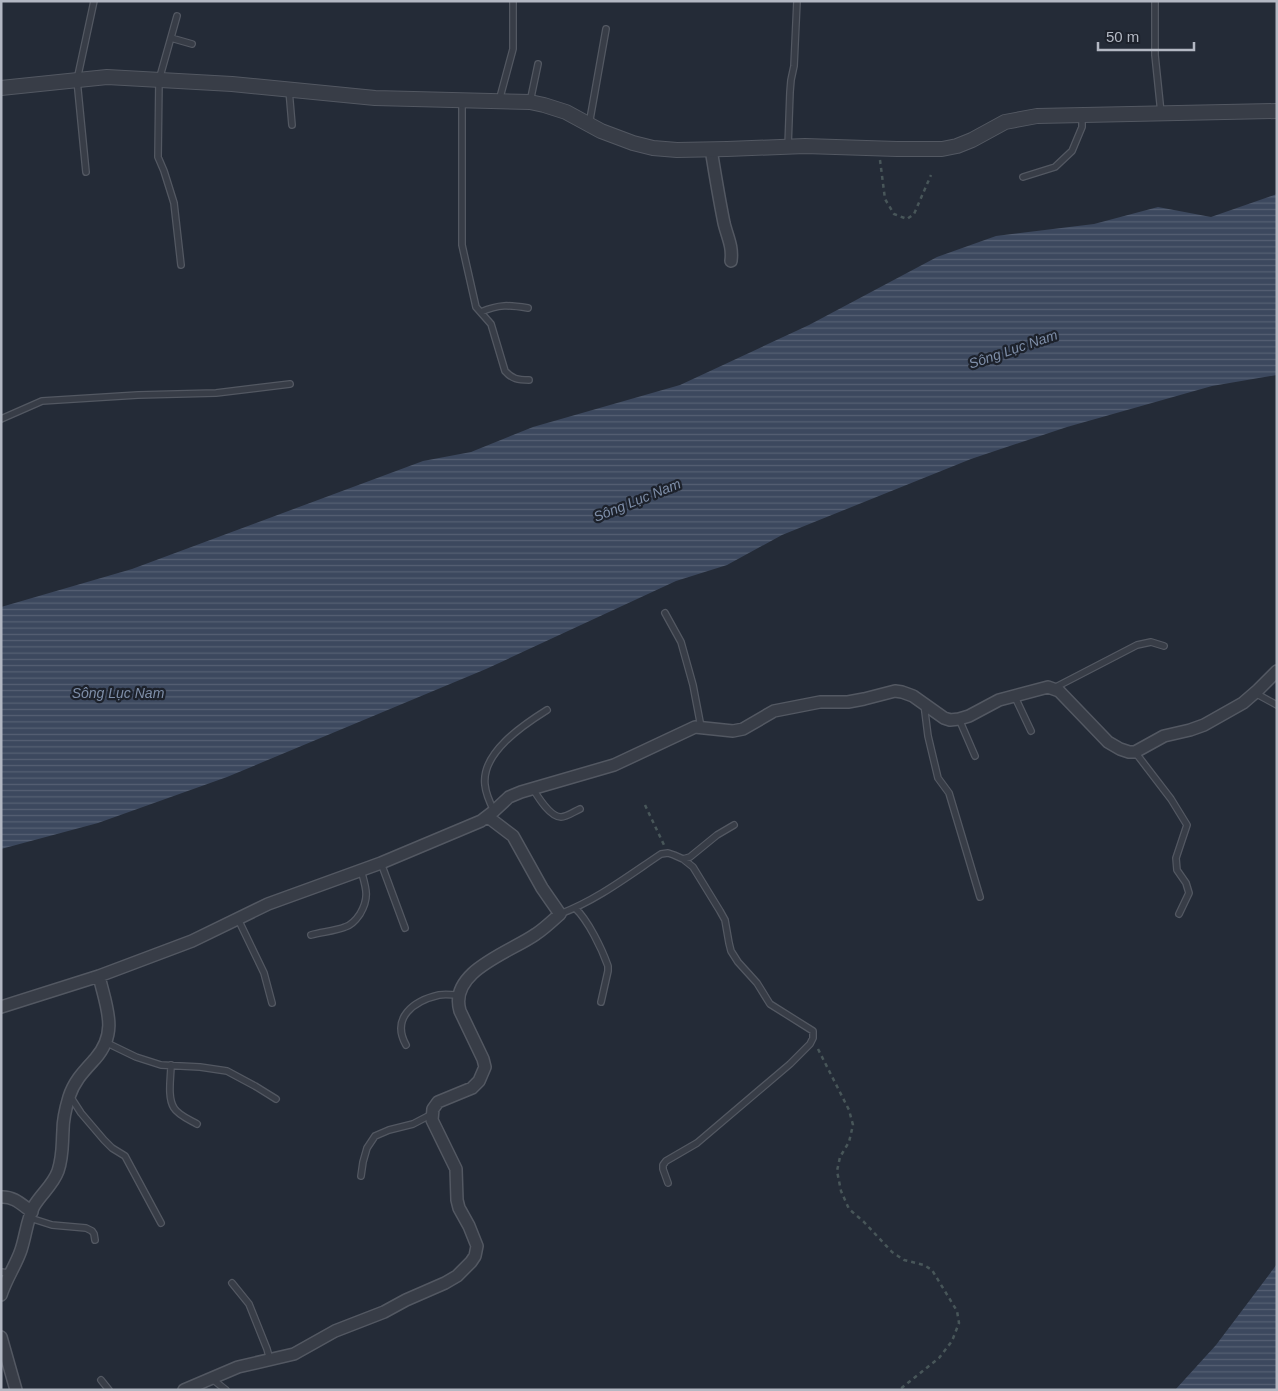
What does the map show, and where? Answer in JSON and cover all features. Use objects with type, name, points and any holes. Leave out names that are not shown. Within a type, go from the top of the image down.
[{"type":"street","points":[[1,88],[107,77],[232,84],[375,98],[530,102],[566,112],[618,138],[653,148],[711,149],[805,146],[942,149],[957,146],[1005,122],[1037,116],[1277,111]]},
{"type":"street","points":[[711,149],[724,225],[732,252],[731,261]]},
{"type":"street","points":[[1,1007],[99,976],[192,941],[268,904],[380,863],[481,821],[509,797],[614,765],[695,727],[733,731],[743,728],[774,711],[820,702],[848,702],[896,691],[913,696],[944,718],[950,720],[959,719],[999,700],[1048,687],[1054,688],[1066,697],[1108,742],[1120,750],[1135,752],[1164,736],[1204,725],[1243,703],[1277,670]]},
{"type":"street","points":[[184,1390],[238,1367],[294,1354],[336,1332],[445,1283],[465,1269],[475,1256],[477,1250],[476,1241],[459,1208],[456,1169],[432,1120],[435,1105],[472,1088],[479,1081],[485,1066],[460,1011],[458,1004],[459,995],[467,979],[478,969],[494,957],[536,934],[560,914],[542,888],[513,836],[491,814]]},
{"type":"street","points":[[1,1295],[5,1273],[16,1262],[35,1205],[53,1182],[58,1171],[63,1145],[62,1129],[74,1085],[81,1074],[98,1056],[106,1042],[109,1021],[99,976]]},
{"type":"street","points":[[1,1197],[8,1196],[17,1201],[31,1215]]},
{"type":"street","points":[[2,1343],[16,1390]]},
{"type":"lane","points":[[86,172],[77,80],[94,1]]},
{"type":"lane","points":[[499,101],[513,49],[513,1]]},
{"type":"lane","points":[[788,147],[797,1]]},
{"type":"lane","points":[[1155,1],[1155,55],[1160,113]]},
{"type":"lane","points":[[177,16],[159,80],[158,157],[174,203],[181,264]]},
{"type":"lane","points":[[589,125],[606,29]]},
{"type":"lane","points":[[171,38],[192,44]]},
{"type":"lane","points":[[530,102],[538,64]]},
{"type":"lane","points":[[289,90],[292,125]]},
{"type":"lane","points":[[462,100],[462,245],[472,291],[476,307],[491,324],[505,371],[510,377],[519,380],[529,380]]},
{"type":"lane","points":[[1023,177],[1055,167],[1072,151],[1082,127],[1082,115]]},
{"type":"lane","points":[[480,312],[493,306],[512,305],[528,308]]},
{"type":"lane","points":[[1,419],[42,401],[138,395],[216,394],[290,384]]},
{"type":"lane","points":[[665,612],[681,642],[693,685],[701,727]]},
{"type":"lane","points":[[1054,688],[1137,645],[1150,642],[1164,646]]},
{"type":"lane","points":[[1254,693],[1277,705]]},
{"type":"lane","points":[[1014,696],[1031,730]]},
{"type":"lane","points":[[924,704],[928,736],[938,778],[949,793],[980,897]]},
{"type":"lane","points":[[491,814],[485,785],[485,775],[489,764],[495,753],[507,741],[528,722],[547,710]]},
{"type":"lane","points":[[959,719],[975,756]]},
{"type":"lane","points":[[1135,752],[1171,799],[1187,825],[1176,858],[1177,870],[1186,883],[1189,893],[1179,914]]},
{"type":"lane","points":[[533,789],[554,815],[562,817],[580,809]]},
{"type":"lane","points":[[683,859],[690,857],[717,834],[734,825]]},
{"type":"lane","points":[[560,914],[600,895],[661,854],[668,853],[683,859],[692,867],[725,920],[729,944],[738,962],[757,983],[770,1004],[811,1029],[814,1034],[810,1044],[790,1064],[697,1143],[666,1161],[663,1169],[668,1183]]},
{"type":"lane","points":[[380,863],[405,928]]},
{"type":"lane","points":[[311,935],[345,927],[358,917],[365,906],[367,898],[361,870]]},
{"type":"lane","points":[[575,908],[581,913],[587,923],[608,966],[600,1002]]},
{"type":"lane","points":[[238,919],[264,973],[272,1003]]},
{"type":"lane","points":[[406,1045],[401,1036],[400,1026],[408,1011],[418,1003],[429,998],[441,995],[459,995]]},
{"type":"lane","points":[[106,1042],[136,1057],[161,1064],[227,1071],[241,1077],[276,1099]]},
{"type":"lane","points":[[171,1065],[170,1094],[174,1109],[197,1124]]},
{"type":"lane","points":[[70,1096],[81,1113],[104,1140],[112,1148],[125,1156],[161,1223]]},
{"type":"lane","points":[[361,1176],[362,1162],[367,1148],[375,1136],[389,1130],[413,1124],[432,1114]]},
{"type":"lane","points":[[31,1215],[52,1225],[86,1228],[92,1231],[95,1240]]},
{"type":"lane","points":[[232,1283],[249,1304],[270,1360]]},
{"type":"lane","points":[[211,1378],[226,1390]]},
{"type":"lane","points":[[101,1380],[110,1390]]},
{"type":"path","points":[[878,149],[885,199],[894,214],[907,218],[914,214],[931,175]]},
{"type":"path","points":[[645,805],[668,853]]},
{"type":"path","points":[[813,1038],[850,1110],[853,1125],[849,1142],[840,1157],[836,1171],[841,1191],[849,1210],[864,1222],[892,1252],[904,1260],[924,1265],[932,1270],[957,1311],[959,1323],[952,1341],[939,1358],[899,1390]]},
{"type":"water","name":"Sông Lục Nam","points":[[1277,194],[1277,375],[1212,386],[1067,427],[971,459],[782,535],[727,565],[676,581],[486,669],[227,777],[98,823],[1,849],[1,607],[132,569],[423,461],[471,452],[533,427],[680,385],[809,325],[937,257],[996,236],[1094,224],[1158,207],[1211,217]]},
{"type":"water","points":[[1277,1264],[1277,1390],[1175,1390],[1216,1345]]}]
